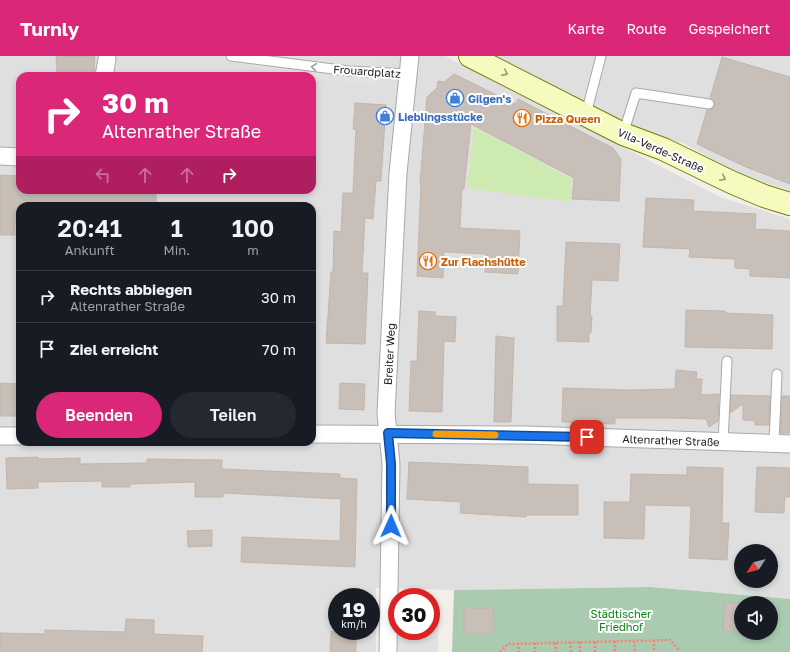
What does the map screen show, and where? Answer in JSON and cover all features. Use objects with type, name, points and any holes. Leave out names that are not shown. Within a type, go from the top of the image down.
[{"type":"main road","name":"Vila-Verde-Straße","points":[[470,56],[623,134],[663,149],[731,182],[764,196],[790,204]]},
{"type":"street","name":"Breiter Weg","points":[[388,652],[391,464],[386,413],[398,173],[410,56]]},
{"type":"street","points":[[105,72],[108,57]]},
{"type":"street","points":[[0,156],[16,157]]},
{"type":"street","name":"Altenrather Straße","points":[[316,434],[388,433],[518,435],[782,444]]},
{"type":"street","points":[[0,436],[16,436]]},
{"type":"lane","name":"Frouardplatz","points":[[231,56],[349,71],[409,74]]},
{"type":"lane","points":[[586,114],[601,56]]},
{"type":"lane","points":[[623,134],[636,93],[709,104]]},
{"type":"lane","points":[[723,442],[727,361]]},
{"type":"lane","points":[[777,374],[782,444]]},
{"type":"path","points":[[654,640],[654,652]]},
{"type":"path","points":[[500,652],[508,644],[518,643],[670,640],[681,652]]},
{"type":"path","points":[[615,641],[615,652]]},
{"type":"path","points":[[634,641],[635,652]]},
{"type":"path","points":[[570,642],[571,652]]},
{"type":"path","points":[[580,642],[580,652]]},
{"type":"path","points":[[595,642],[595,652]]},
{"type":"path","points":[[518,643],[519,652]]},
{"type":"path","points":[[535,643],[535,652]]},
{"type":"path","points":[[555,643],[556,652]]},
{"type":"shaded area","points":[[0,56],[445,56],[720,197],[790,219],[790,599],[778,598],[778,596],[755,596],[651,587],[454,590],[440,590],[440,588],[328,588],[328,640],[376,640],[376,652],[0,652]]},
{"type":"shaded area","points":[[218,56],[372,56],[378,62],[377,85],[316,79],[316,72],[269,72],[247,62],[217,58]]},
{"type":"shaded area","points":[[486,56],[790,56],[790,191],[734,172],[685,144],[634,131]]},
{"type":"shaded area","points":[[396,640],[438,640],[438,652],[395,652]]},
{"type":"green space","points":[[474,127],[572,179],[570,202],[467,188]]},
{"type":"green space","name":"Städtischer Friedhof","points":[[651,587],[755,596],[734,596],[734,640],[778,640],[778,598],[790,599],[790,652],[452,652],[454,590]]},
{"type":"building","points":[[56,56],[95,56],[94,72],[57,72]]},
{"type":"building","points":[[722,57],[790,77],[790,184],[746,167],[697,144],[707,110],[712,109],[715,105],[714,101],[710,98]]},
{"type":"building","points":[[454,74],[515,104],[518,99],[613,148],[621,159],[619,201],[572,199],[574,178],[471,124],[464,189],[462,188],[460,228],[520,231],[518,274],[485,272],[486,254],[444,252],[443,278],[417,276],[420,183],[427,97],[437,88],[438,81],[444,82]]},
{"type":"building","points":[[355,103],[386,105],[381,181],[376,181],[373,219],[365,218],[362,273],[368,273],[365,344],[326,343],[331,272],[333,272],[334,231],[341,232],[343,193],[353,193],[356,129],[353,129]]},
{"type":"building","points":[[0,175],[16,176],[16,194],[156,194],[156,202],[16,202],[15,235],[0,235]]},
{"type":"building","points":[[646,198],[694,200],[693,211],[756,214],[755,229],[790,231],[790,278],[750,276],[750,269],[735,268],[735,259],[689,257],[690,249],[643,247]]},
{"type":"building","points":[[566,242],[620,244],[618,281],[592,280],[590,316],[592,316],[589,342],[557,341],[557,306],[563,306]]},
{"type":"building","points":[[686,310],[725,311],[725,313],[773,315],[772,349],[685,347]]},
{"type":"building","points":[[419,311],[435,312],[435,316],[456,317],[455,342],[444,341],[442,412],[409,411],[411,361],[417,361]]},
{"type":"building","points":[[496,336],[514,338],[511,422],[494,422]]},
{"type":"building","points":[[676,370],[697,372],[696,379],[702,379],[701,395],[719,394],[718,421],[709,427],[706,419],[615,418],[615,424],[562,422],[563,388],[630,390],[675,389]]},
{"type":"building","points":[[0,383],[16,384],[16,416],[0,416]]},
{"type":"building","points":[[340,383],[365,384],[364,410],[339,409]]},
{"type":"building","points":[[731,395],[770,396],[769,425],[755,425],[755,421],[743,420],[743,404],[730,413]]},
{"type":"building","points":[[782,396],[790,396],[790,433],[780,433]]},
{"type":"building","points":[[38,457],[38,459],[80,458],[80,464],[147,463],[147,459],[222,460],[222,469],[340,474],[340,478],[357,479],[355,567],[241,562],[242,537],[340,541],[341,499],[223,493],[223,497],[195,497],[195,482],[130,484],[130,487],[102,487],[102,481],[38,482],[38,488],[7,489],[6,458]]},
{"type":"building","points":[[409,462],[528,467],[528,484],[578,485],[578,515],[526,515],[526,517],[460,513],[461,502],[407,499]]},
{"type":"building","points":[[687,467],[723,468],[722,523],[729,523],[727,560],[689,558],[691,506],[645,505],[644,539],[604,538],[604,502],[630,502],[631,474],[687,475]]},
{"type":"building","points":[[757,467],[790,468],[790,497],[785,497],[784,513],[755,512]]},
{"type":"building","points":[[212,530],[212,546],[188,547],[187,531]]},
{"type":"building","points":[[724,603],[734,603],[734,632],[723,631]]},
{"type":"building","points":[[464,608],[493,608],[493,633],[464,633]]},
{"type":"building","points":[[126,619],[154,620],[154,634],[203,636],[202,652],[0,652],[0,633],[45,634],[45,630],[125,632]]},
{"type":"building","points":[[331,640],[356,640],[356,652],[330,652]]},
{"type":"slow traffic","points":[[436,434],[495,435]]},
{"type":"place","name":"Gilgen's","points":[[455,98]]},
{"type":"place","name":"Lieblingsstücke","points":[[385,116]]},
{"type":"place","name":"Pizza Queen","points":[[522,118]]},
{"type":"place","name":"Zur Flachshütte","points":[[428,261]]},
{"type":"route","points":[[391,526],[391,464],[388,433],[587,437]]}]
